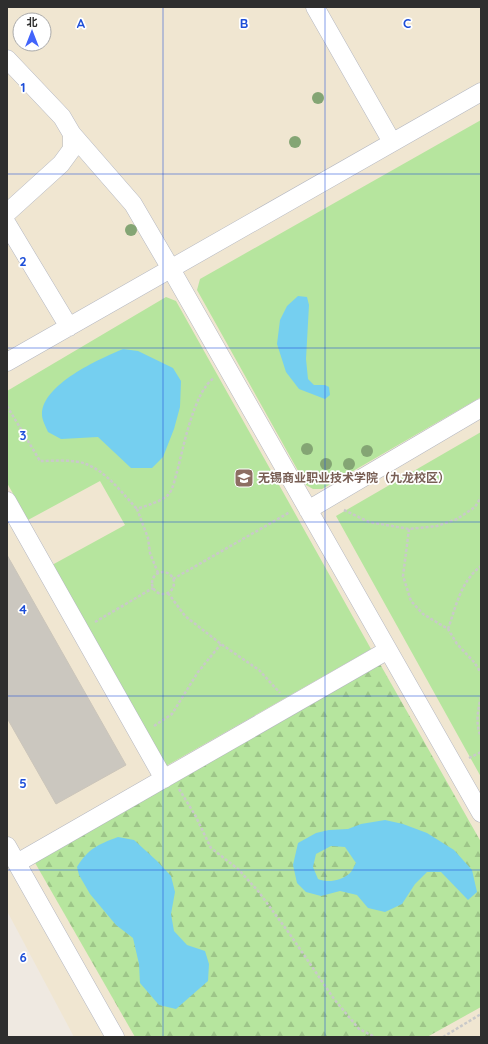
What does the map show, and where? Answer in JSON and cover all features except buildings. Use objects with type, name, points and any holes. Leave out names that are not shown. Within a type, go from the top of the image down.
[{"type":"street","points":[[316,7],[392,142]]},
{"type":"street","points":[[7,59],[62,117],[72,134],[133,204],[481,814]]},
{"type":"street","points":[[7,362],[481,92]]},
{"type":"street","points":[[7,213],[61,164],[72,149],[72,134]]},
{"type":"street","points":[[7,224],[68,327]]},
{"type":"street","points":[[306,507],[324,500],[481,408]]},
{"type":"street","points":[[7,500],[140,737],[167,777]]},
{"type":"street","points":[[17,863],[388,650]]},
{"type":"street","points":[[7,846],[115,1037]]},
{"type":"path","points":[[137,509],[160,500],[170,493],[176,477],[193,413],[202,391],[211,380],[228,370]]},
{"type":"path","points":[[7,406],[40,461],[63,460],[86,464],[107,477],[137,509],[148,538],[150,554],[158,573]]},
{"type":"path","points":[[324,500],[369,522],[409,529],[437,526],[457,519],[475,506],[481,497]]},
{"type":"path","points":[[173,579],[306,507]]},
{"type":"path","points":[[409,529],[403,576],[411,601],[424,614],[448,629],[457,644],[474,662],[481,673]]},
{"type":"path","points":[[448,629],[460,591],[475,570],[481,566]]},
{"type":"path","points":[[158,573],[167,573],[173,579],[174,586],[168,593],[159,593],[153,588],[153,579],[158,573]]},
{"type":"path","points":[[80,631],[153,588]]},
{"type":"path","points":[[168,593],[185,616],[221,644],[259,670],[292,705]]},
{"type":"path","points":[[140,737],[172,714],[198,672],[221,644]]},
{"type":"path","points":[[481,696],[478,713],[479,732],[481,736]]},
{"type":"path","points":[[167,777],[195,815],[211,848],[238,869],[258,891],[289,933],[334,1000],[359,1028],[375,1037]]},
{"type":"path","points":[[443,1037],[481,1014]]},
{"type":"shaded area","name":"无锡商业职业技术学院（九龙校区）","points":[[7,7],[481,7],[481,1037],[74,1037],[7,911]]},
{"type":"green space","points":[[481,120],[481,397],[322,489],[313,489],[306,485],[197,290],[200,279]]},
{"type":"green space","points":[[166,297],[176,301],[371,649],[166,766],[52,565],[125,525],[100,481],[28,520],[7,483],[7,391]]},
{"type":"green space","points":[[481,432],[481,777],[336,516]]},
{"type":"green space","points":[[380,664],[481,842],[481,1007],[427,1037],[135,1037],[34,861]]},
{"type":"water","points":[[298,296],[307,297],[309,305],[306,359],[308,379],[314,385],[325,385],[329,387],[330,395],[325,399],[299,389],[286,372],[277,344],[280,320],[287,306]]},
{"type":"water","points":[[123,349],[138,351],[173,368],[181,381],[180,407],[174,429],[163,457],[152,468],[131,468],[98,437],[61,439],[48,432],[42,415],[44,404],[51,393],[73,374],[100,359]]},
{"type":"water","points":[[385,820],[403,824],[427,833],[454,850],[472,870],[477,892],[468,900],[441,872],[427,872],[415,884],[402,904],[385,912],[368,908],[357,895],[340,891],[321,896],[306,892],[297,883],[293,865],[298,843],[316,833],[329,830],[348,829],[361,824]],"holes":[[[331,846],[345,847],[356,863],[350,873],[334,881],[318,879],[313,867],[316,854]]]},
{"type":"water","points":[[118,837],[134,840],[171,876],[175,892],[171,914],[174,931],[187,945],[205,951],[209,964],[208,981],[176,1009],[159,1005],[140,983],[139,964],[133,938],[116,925],[90,894],[79,875],[77,867],[90,851],[99,845]]},
{"type":"place","name":"无锡商业职业技术学院（九龙校区）","points":[[244,478]]}]
